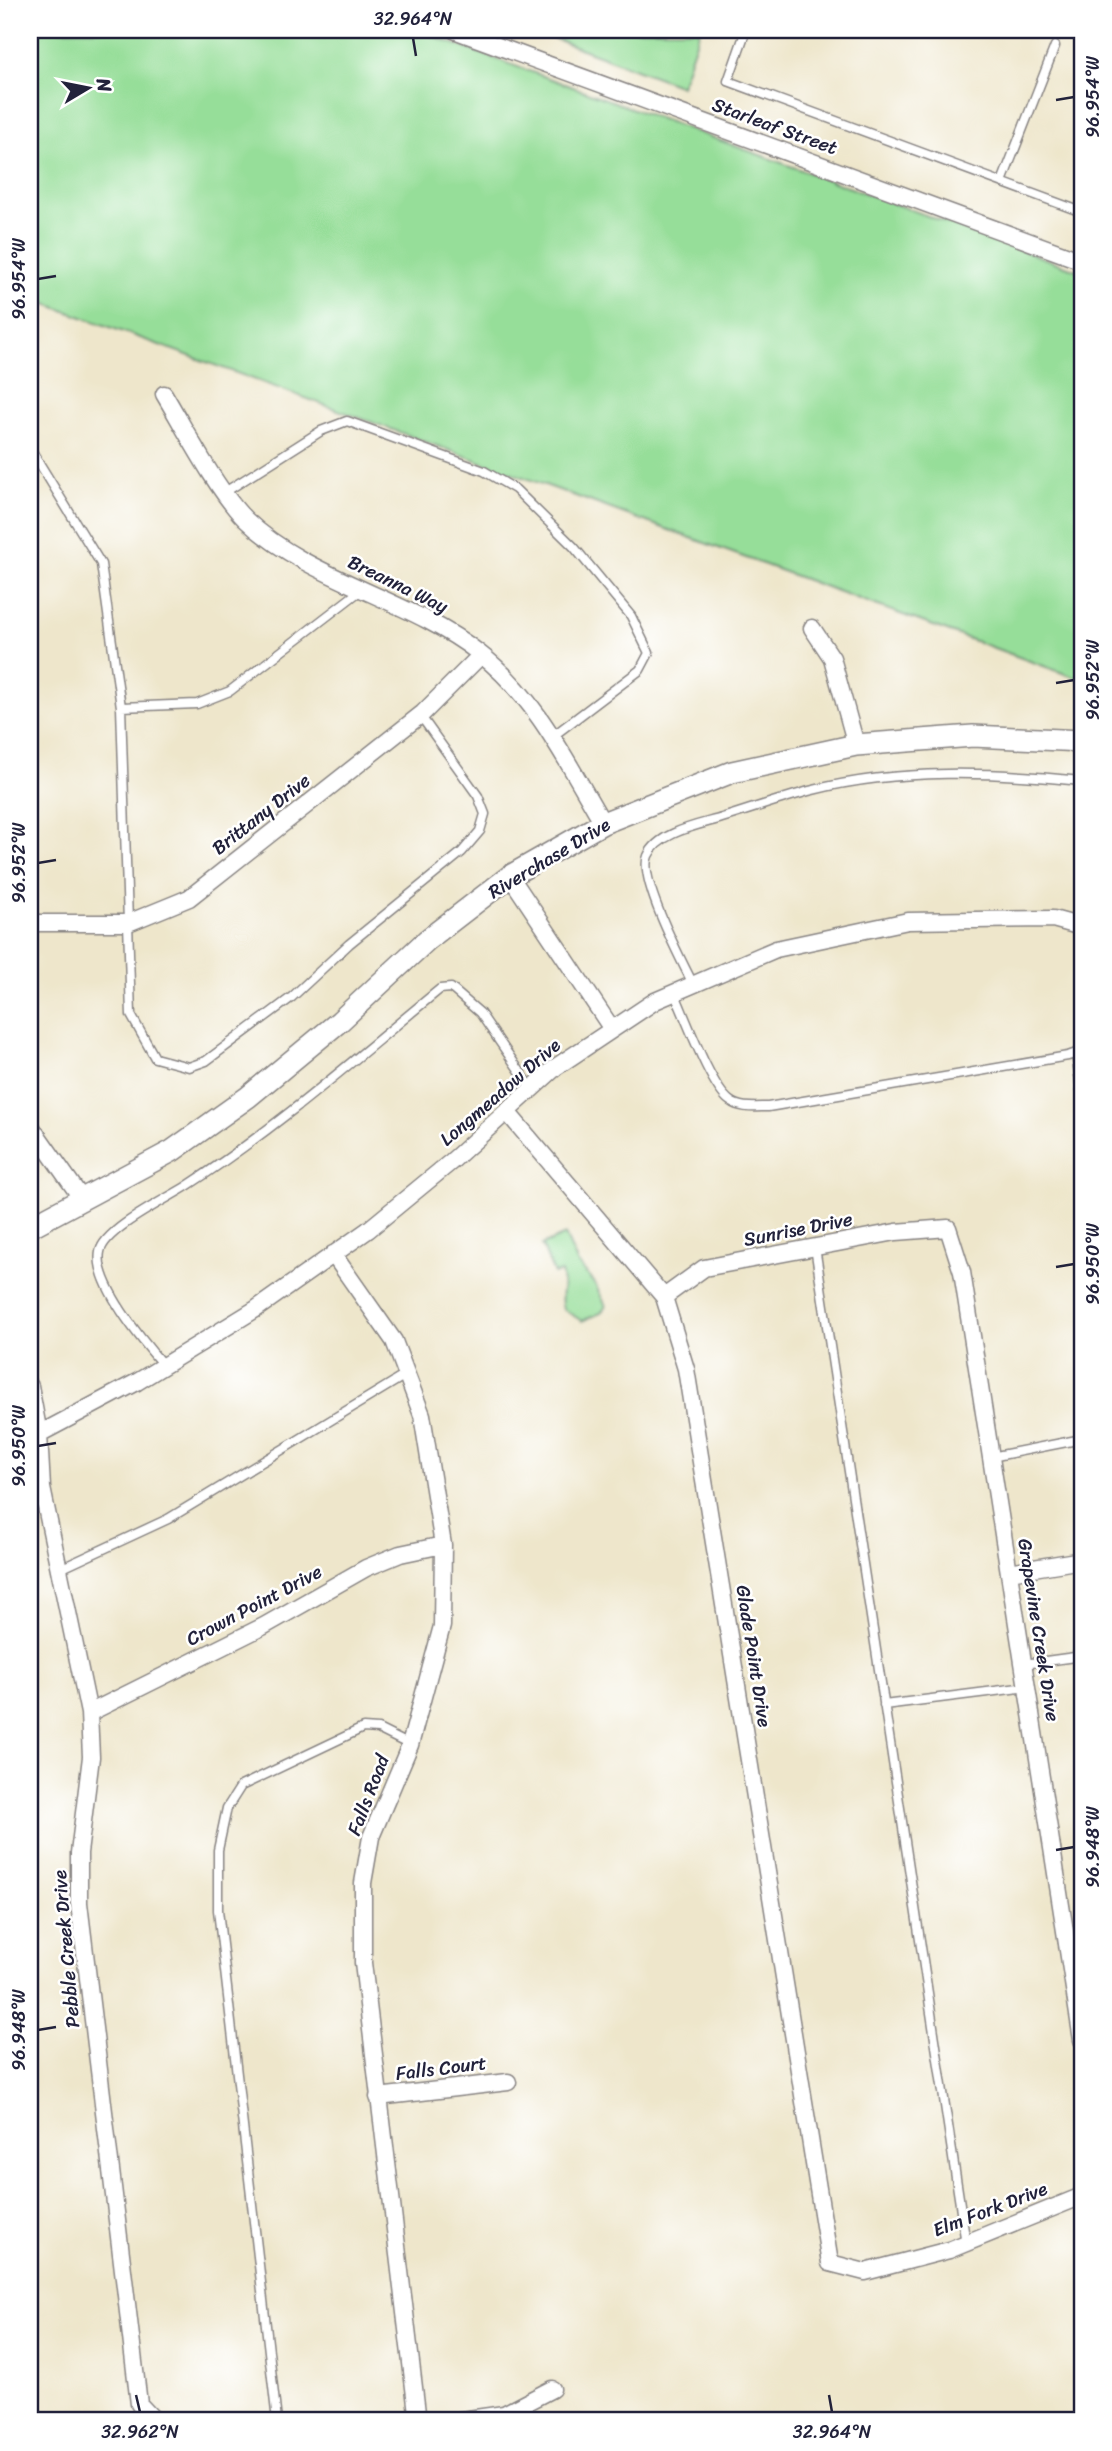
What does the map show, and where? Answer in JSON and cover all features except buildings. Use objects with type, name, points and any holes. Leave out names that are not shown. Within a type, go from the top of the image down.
[{"type":"street","name":"Starleaf Street","points":[[454,30],[1082,261]]},
{"type":"street","name":"Breanna Way","points":[[164,394],[244,518],[282,545],[361,590],[387,599],[431,622],[481,655],[537,710],[603,823]]},
{"type":"street","points":[[812,628],[832,658],[856,745]]},
{"type":"street","name":"Brittany Drive","points":[[30,923],[128,923],[189,898],[420,715],[481,655]]},
{"type":"street","name":"Riverchase Drive","points":[[30,1227],[172,1151],[248,1097],[340,1021],[427,940],[510,876],[603,823],[732,772],[856,745],[973,736],[1082,741]]},
{"type":"street","points":[[510,876],[612,1029]]},
{"type":"street","name":"Longmeadow Drive","points":[[39,1434],[164,1366],[256,1309],[333,1255],[378,1222],[556,1067],[655,1001],[776,949],[908,921],[1053,919],[1082,927]]},
{"type":"street","name":"Glade Point Drive","points":[[507,1112],[664,1297],[686,1368],[830,2263]]},
{"type":"street","points":[[30,1125],[82,1199]]},
{"type":"street","name":"Sunrise Drive","points":[[664,1297],[704,1268],[896,1232],[948,1228]]},
{"type":"street","name":"Grapevine Creek Drive","points":[[948,1228],[962,1272],[1082,2040]]},
{"type":"street","name":"Falls Road","points":[[333,1255],[394,1341],[407,1374],[422,1415],[443,1545],[442,1626],[410,1745],[371,1837],[363,1883],[363,1963],[418,2421]]},
{"type":"street","name":"Pebble Creek Drive","points":[[30,1386],[39,1434],[42,1488],[89,1713],[91,1757],[79,1853],[79,1903],[139,2404],[155,2421]]},
{"type":"street","name":"Crown Point Drive","points":[[89,1713],[264,1626],[366,1569],[400,1554],[443,1545]]},
{"type":"street","points":[[1009,1572],[1082,1560]]},
{"type":"street","name":"Falls Court","points":[[378,2097],[508,2082]]},
{"type":"street","name":"Elm Fork Drive","points":[[830,2263],[865,2272],[966,2245],[1082,2196]]},
{"type":"street","points":[[454,2421],[504,2414],[552,2389]]},
{"type":"lane","points":[[746,30],[728,81],[1082,212]]},
{"type":"lane","points":[[1002,182],[1055,47]]},
{"type":"lane","points":[[226,492],[321,431],[347,421],[484,471],[515,489],[574,547],[623,606],[646,642],[649,653],[640,670],[552,736]]},
{"type":"lane","points":[[30,448],[100,564],[121,707],[131,1015],[155,1058],[171,1065],[189,1067],[206,1061],[292,997],[349,944],[463,852],[480,831],[485,814],[478,796],[420,715]]},
{"type":"lane","points":[[121,707],[197,704],[230,691],[361,590]]},
{"type":"lane","points":[[693,985],[667,932],[648,874],[647,858],[656,845],[676,834],[814,789],[892,777],[1015,774],[1082,781]]},
{"type":"lane","points":[[164,1366],[139,1338],[101,1273],[99,1253],[111,1233],[205,1174],[270,1128],[440,989],[451,988],[480,1013],[532,1089]]},
{"type":"lane","points":[[674,992],[717,1086],[730,1101],[744,1107],[768,1107],[1079,1052],[1082,1096]]},
{"type":"lane","points":[[815,1247],[966,2245]]},
{"type":"lane","points":[[58,1570],[168,1519],[407,1374]]},
{"type":"lane","points":[[991,1457],[1082,1439]]},
{"type":"lane","points":[[1024,1664],[1082,1656]]},
{"type":"lane","points":[[884,1705],[1027,1687]]},
{"type":"lane","points":[[277,2421],[218,1910],[218,1850],[227,1808],[241,1786],[363,1728],[378,1729],[410,1745]]},
{"type":"green space","points":[[30,30],[416,30],[1082,272],[1082,680],[30,298]]},
{"type":"green space","points":[[531,30],[700,30],[681,86]]},
{"type":"green space","points":[[565,1235],[578,1264],[594,1282],[606,1306],[601,1313],[582,1321],[563,1309],[561,1272],[554,1274],[542,1245]]}]
